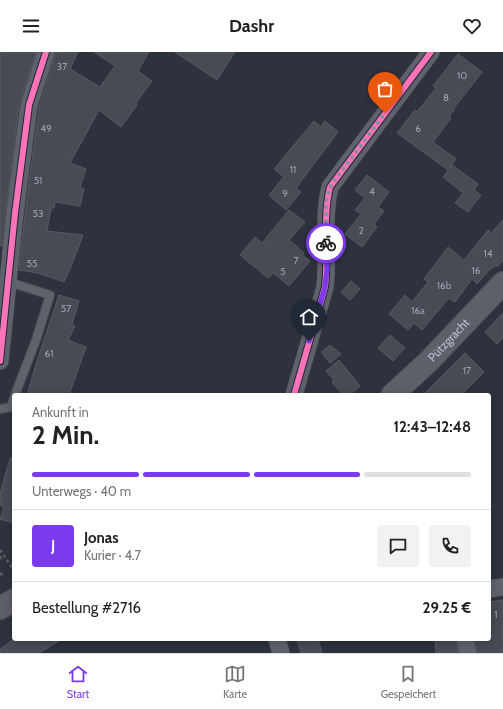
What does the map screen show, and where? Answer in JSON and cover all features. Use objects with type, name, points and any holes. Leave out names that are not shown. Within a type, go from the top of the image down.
[{"type":"main road","name":"Pützgracht","points":[[394,393],[428,362],[503,283]]},
{"type":"main road","points":[[0,608],[12,601]]},
{"type":"street","points":[[0,361],[9,282],[8,211],[29,105],[46,52]]},
{"type":"street","points":[[295,393],[325,287],[327,269],[326,203],[330,187],[431,52]]},
{"type":"street","points":[[491,589],[503,587]]},
{"type":"street","points":[[278,641],[281,653]]},
{"type":"street","points":[[465,641],[468,653]]},
{"type":"lane","points":[[9,282],[50,295],[36,340],[16,393]]},
{"type":"lane","points":[[0,409],[11,407],[12,404]]},
{"type":"path","points":[[0,550],[12,567]]},
{"type":"path","points":[[0,559],[3,554]]},
{"type":"path","points":[[0,573],[2,575],[0,577]]},
{"type":"building","points":[[0,52],[36,52],[19,104],[2,247],[0,245]]},
{"type":"building","points":[[56,52],[78,52],[70,69],[100,87],[115,66],[94,52],[149,52],[138,71],[152,81],[121,127],[99,110],[70,163],[86,169],[80,187],[84,189],[80,206],[55,202],[54,208],[51,208],[47,231],[83,235],[64,282],[38,273],[19,270],[39,107]]},
{"type":"building","points":[[175,52],[235,52],[217,80]]},
{"type":"building","points":[[458,54],[482,72],[454,108],[455,109],[449,116],[451,118],[433,142],[456,159],[448,170],[397,133],[415,110],[417,112],[436,88],[433,86]]},
{"type":"building","points":[[314,121],[321,127],[325,121],[338,132],[296,188],[301,192],[286,210],[269,195],[284,177],[274,169]]},
{"type":"building","points":[[452,165],[478,184],[474,190],[481,195],[468,212],[455,203],[463,193],[443,177]]},
{"type":"building","points":[[367,175],[389,192],[378,207],[384,211],[374,224],[377,227],[362,247],[345,234],[361,214],[355,210],[365,198],[355,190]]},
{"type":"building","points":[[289,210],[305,222],[289,240],[304,253],[302,255],[310,261],[289,286],[273,273],[268,278],[240,255],[255,237],[262,243]]},
{"type":"building","points":[[503,220],[503,260],[498,266],[490,269],[477,284],[472,279],[455,302],[449,298],[422,330],[414,323],[408,330],[389,314],[405,295],[412,302],[428,282],[424,279],[448,247],[464,260],[488,230],[491,233]]},
{"type":"building","points":[[351,281],[360,289],[350,300],[341,292]]},
{"type":"building","points":[[59,295],[79,301],[72,324],[75,326],[68,340],[86,347],[70,393],[28,393]]},
{"type":"building","points":[[503,313],[503,337],[497,344],[485,332]]},
{"type":"building","points":[[390,335],[405,348],[393,361],[378,348]]},
{"type":"building","points":[[330,345],[341,354],[330,363],[321,352]]},
{"type":"building","points":[[465,353],[484,372],[463,393],[425,393]]},
{"type":"building","points":[[339,360],[360,386],[352,393],[341,393],[332,382],[334,380],[326,371]]},
{"type":"building","points":[[10,458],[12,458],[12,522],[0,519],[4,507],[0,505],[0,494]]},
{"type":"building","points":[[503,600],[503,653],[478,653],[475,641],[491,641],[491,602]]},
{"type":"building","points":[[12,640],[59,641],[39,653],[0,653],[0,649]]},
{"type":"building","points":[[298,641],[319,641],[322,653],[301,653]]},
{"type":"building","points":[[435,641],[455,641],[458,653],[436,653]]},
{"type":"cycle path","points":[[0,361],[15,213],[29,105],[46,52]]},
{"type":"cycle path","points":[[295,393],[325,287],[326,212],[330,187],[431,52]]},
{"type":"way so far","points":[[326,243],[326,203],[330,187],[385,113]]},
{"type":"route","points":[[309,341],[325,287],[327,269],[326,243]]}]
